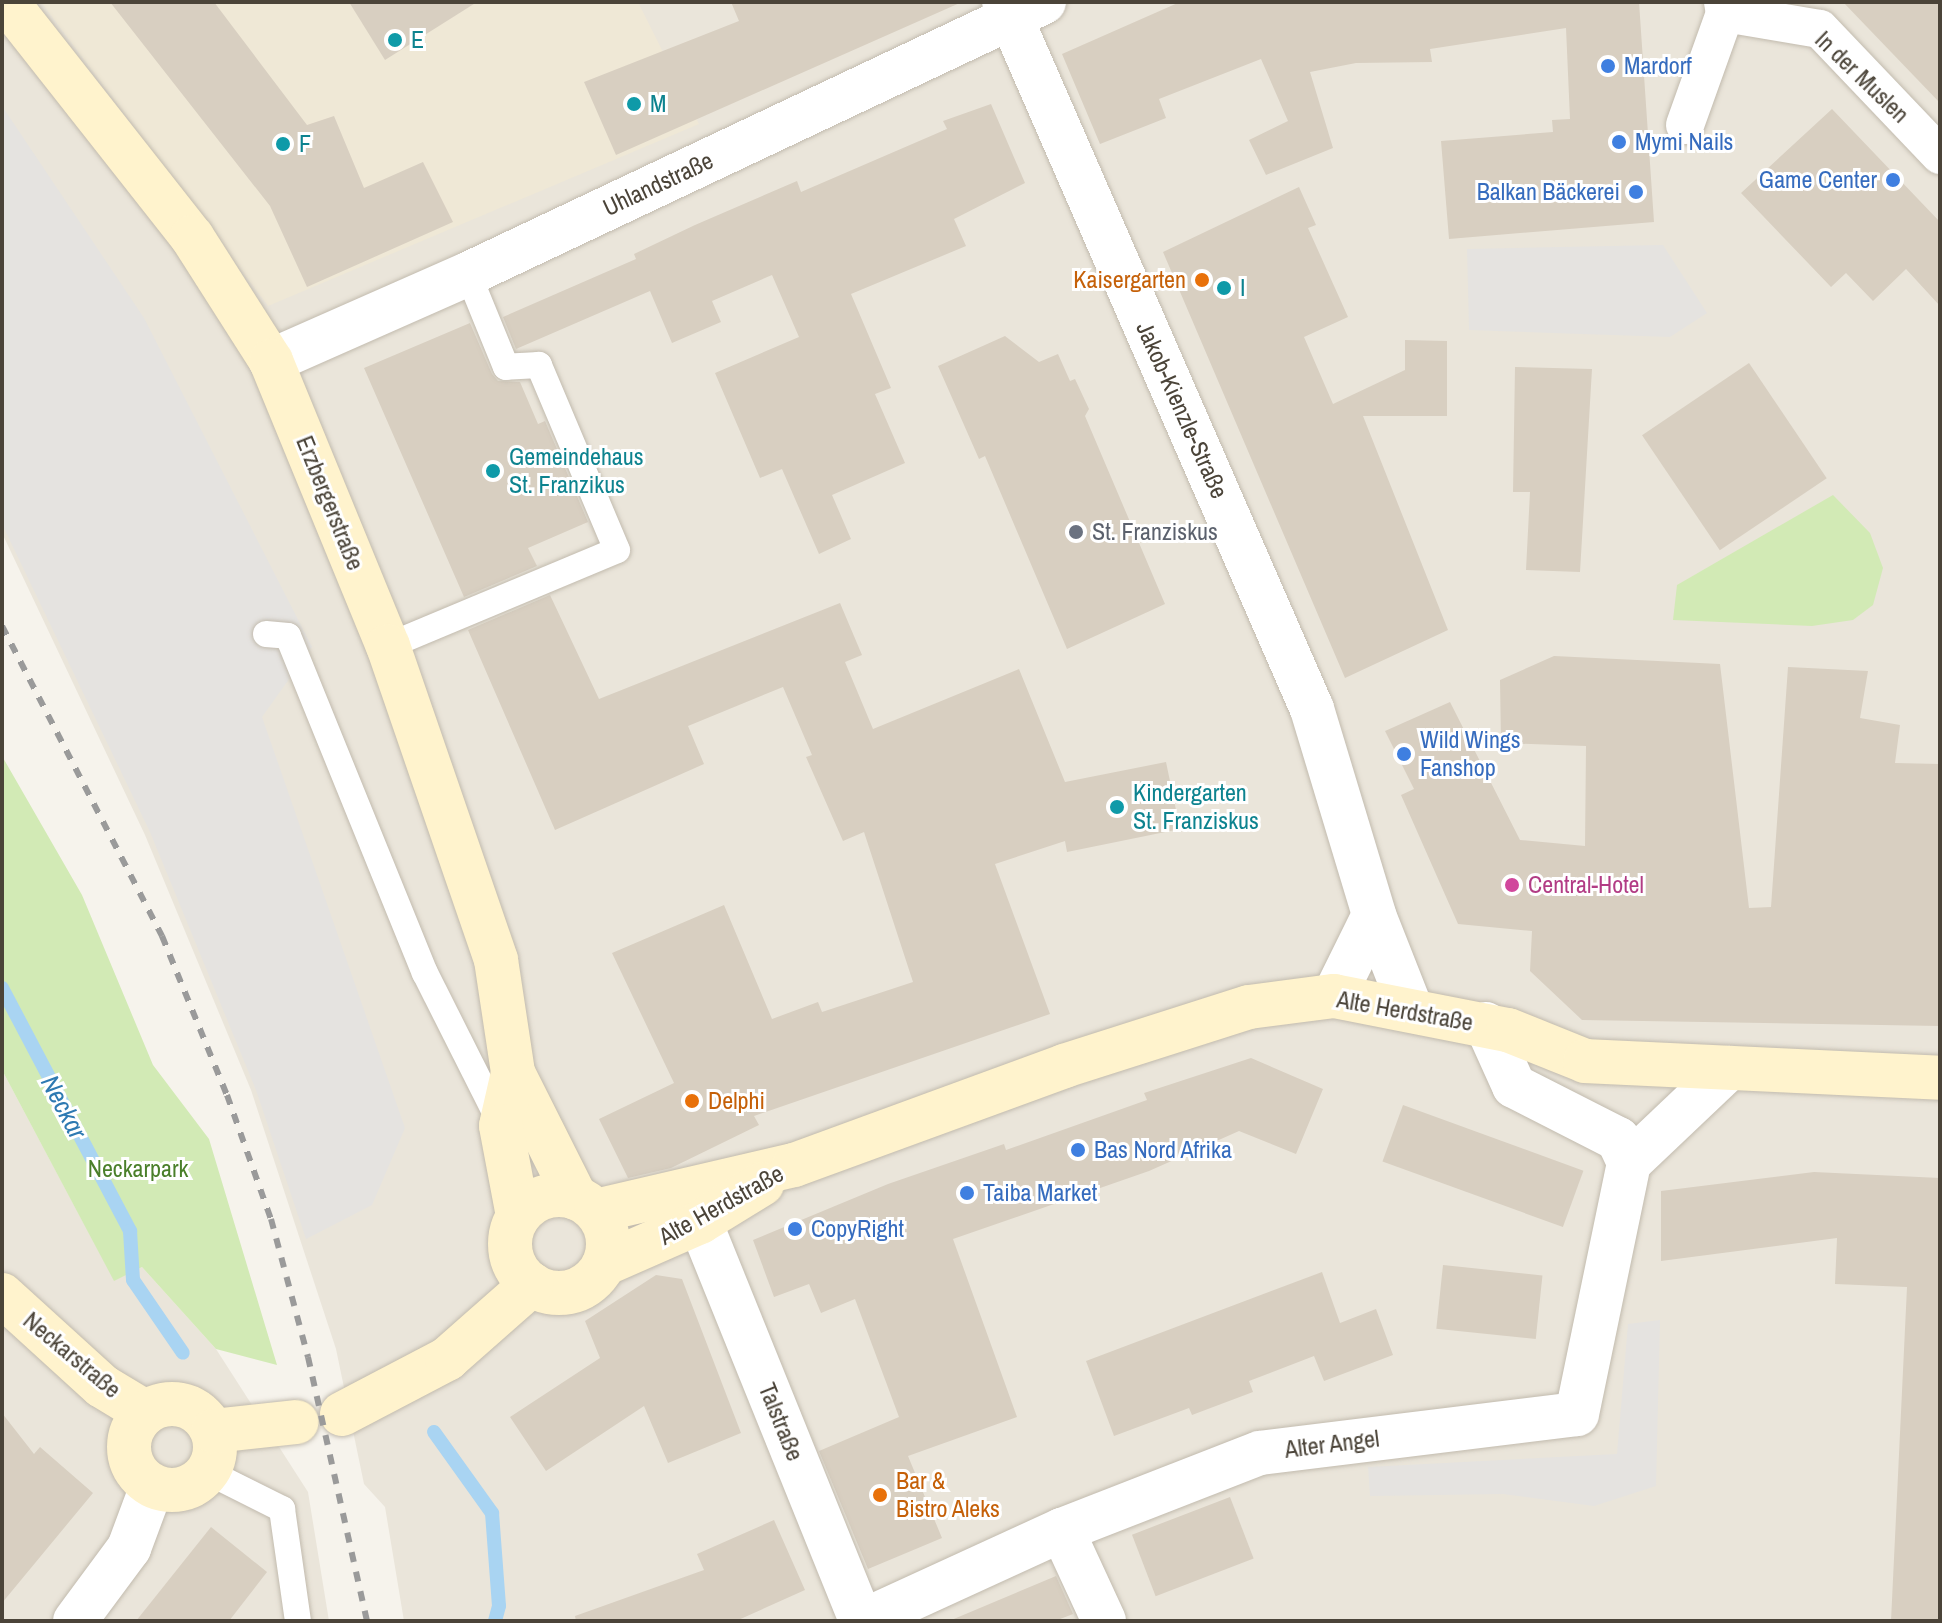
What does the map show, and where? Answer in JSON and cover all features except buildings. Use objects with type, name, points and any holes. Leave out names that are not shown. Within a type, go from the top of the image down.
[{"type":"main road","name":"Erzbergerstraße","points":[[13,4],[192,237],[271,361],[388,646],[496,960],[513,1073],[586,1204]]},
{"type":"main road","name":"Alte Herdstraße","points":[[518,1216],[550,1195],[586,1204],[794,1165],[1064,1066],[1235,1011],[1334,996],[1486,1024],[1585,1061],[1940,1078]]},
{"type":"main road","name":"Erzbergerstraße","points":[[513,1073],[501,1126],[518,1216]]},
{"type":"main road","name":"Alte Herdstraße","points":[[532,1284],[553,1292],[575,1290],[604,1264],[700,1222],[794,1165]]},
{"type":"main road","points":[[586,1204],[607,1234],[604,1264]]},
{"type":"main road","points":[[342,1414],[447,1359],[532,1284],[510,1250],[518,1216]]},
{"type":"main road","name":"Neckarstraße","points":[[2,1295],[102,1386],[145,1412]]},
{"type":"main road","points":[[211,1451],[201,1413],[182,1403],[161,1404],[145,1412],[131,1430],[128,1448],[131,1464],[152,1486],[183,1488],[211,1451],[297,1422]]},
{"type":"street","name":"Uhlandstraße","points":[[271,361],[468,274],[1020,7]]},
{"type":"street","name":"Jakob-Kienzle-Straße","points":[[1020,7],[1312,709],[1374,915],[1411,1009]]},
{"type":"street","name":"In der Muslen","points":[[1685,125],[1724,8],[1820,29],[1940,155]]},
{"type":"street","points":[[1334,996],[1374,915]]},
{"type":"street","points":[[1486,1024],[1514,1086],[1618,1139],[1629,1163],[1729,1068]]},
{"type":"street","name":"Alter Angel","points":[[862,1621],[1062,1530],[1260,1453],[1577,1414],[1629,1163]]},
{"type":"street","name":"Talstraße","points":[[700,1222],[862,1621]]},
{"type":"street","points":[[75,1621],[129,1548],[152,1486]]},
{"type":"street","points":[[1062,1530],[1104,1621]]},
{"type":"lane","points":[[388,646],[617,550],[539,365],[506,367],[468,274]]},
{"type":"lane","points":[[266,634],[288,636],[425,973],[489,1091],[501,1126]]},
{"type":"lane","points":[[211,1451],[282,1509],[298,1621]]},
{"type":"shaded area","points":[[2,2],[1940,2],[1940,1621],[404,1621],[385,1507],[364,1484],[336,1349],[251,1090],[145,835],[2,533]]},
{"type":"shaded area","points":[[41,2],[638,2],[699,124],[268,306]]},
{"type":"shaded area","points":[[2,106],[144,318],[312,647],[262,717],[405,1128],[372,1205],[306,1239],[256,1090],[150,832],[2,524]]},
{"type":"shaded area","points":[[1663,245],[1707,313],[1670,337],[1469,330],[1467,249]]},
{"type":"shaded area","points":[[2,1070],[114,1280],[142,1267],[216,1349],[308,1492],[329,1621],[2,1621]]},
{"type":"shaded area","points":[[1660,1320],[1656,1486],[1594,1506],[1503,1494],[1370,1496],[1368,1467],[1617,1454],[1628,1324]]},
{"type":"green space","points":[[1833,495],[1870,533],[1883,568],[1873,605],[1853,620],[1812,626],[1673,620],[1677,585]]},
{"type":"green space","name":"Neckarpark","points":[[2,756],[82,895],[153,1065],[209,1139],[277,1365],[216,1349],[142,1267],[114,1281],[2,1070]]},
{"type":"waterway","name":"Neckar","points":[[2,988],[130,1231],[133,1280],[183,1353]]},
{"type":"waterway","name":"Neckar","points":[[434,1432],[492,1513],[499,1606],[495,1621]]},
{"type":"railway","points":[[2,626],[162,936],[227,1095],[271,1219],[308,1357],[367,1621]]},
{"type":"place","name":"E","points":[[395,40]]},
{"type":"place","name":"Mardorf","points":[[1608,66]]},
{"type":"place","name":"M","points":[[634,104]]},
{"type":"place","name":"Mymi Nails","points":[[1619,142]]},
{"type":"place","name":"F","points":[[283,144]]},
{"type":"place","name":"Game Center","points":[[1893,180]]},
{"type":"place","name":"Balkan Bäckerei","points":[[1636,192]]},
{"type":"place","name":"Kaisergarten","points":[[1202,280]]},
{"type":"place","name":"I","points":[[1224,288]]},
{"type":"place","name":"Gemeindehaus St. Franzikus","points":[[493,471]]},
{"type":"place","name":"St. Franziskus","points":[[1076,532]]},
{"type":"place","name":"Wild Wings Fanshop","points":[[1404,754]]},
{"type":"place","name":"Kindergarten St. Franziskus","points":[[1117,807]]},
{"type":"place","name":"Central-Hotel","points":[[1512,885]]},
{"type":"place","name":"Delphi","points":[[692,1101]]},
{"type":"place","name":"Bas Nord Afrika","points":[[1078,1150]]},
{"type":"place","name":"Taiba Market","points":[[967,1193]]},
{"type":"place","name":"CopyRight","points":[[795,1229]]},
{"type":"place","name":"Bar & Bistro Aleks","points":[[880,1495]]}]
